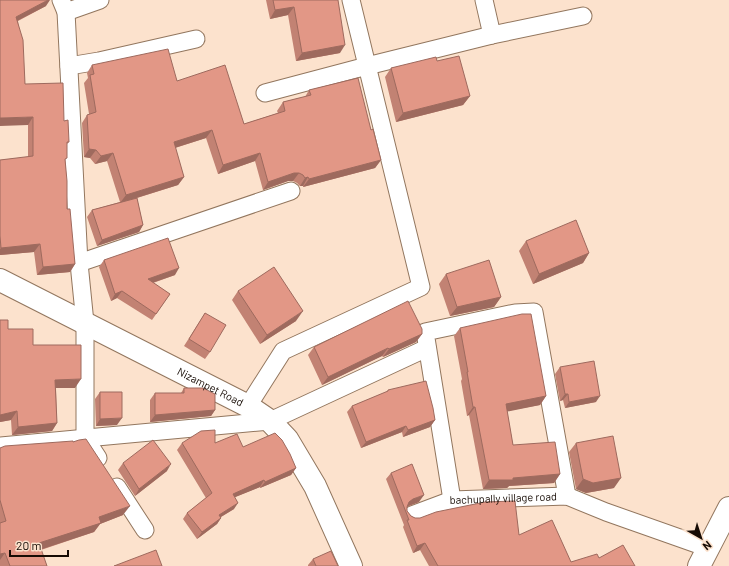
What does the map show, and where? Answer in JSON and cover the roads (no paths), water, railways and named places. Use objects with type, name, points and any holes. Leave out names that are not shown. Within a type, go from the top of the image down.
[{"type":"main road","name":"Nizampet Road","points":[[0,280],[248,406],[270,421],[287,439],[315,486],[351,566]]},
{"type":"main road","points":[[703,557],[729,508]]},
{"type":"street","points":[[100,0],[64,6],[69,66],[79,263],[84,323],[85,438],[145,530]]},
{"type":"street","points":[[248,406],[283,351],[421,287],[351,0]]},
{"type":"street","points":[[484,0],[492,35]]},
{"type":"street","points":[[265,93],[492,35],[583,16]]},
{"type":"street","points":[[69,66],[99,61],[196,39]]},
{"type":"street","points":[[79,263],[291,191]]},
{"type":"street","points":[[452,500],[425,332],[514,313],[534,312],[568,496]]},
{"type":"street","points":[[0,446],[270,421],[427,348]]},
{"type":"street","name":"bachupally village road","points":[[412,515],[452,500],[568,496],[703,557]]}]
